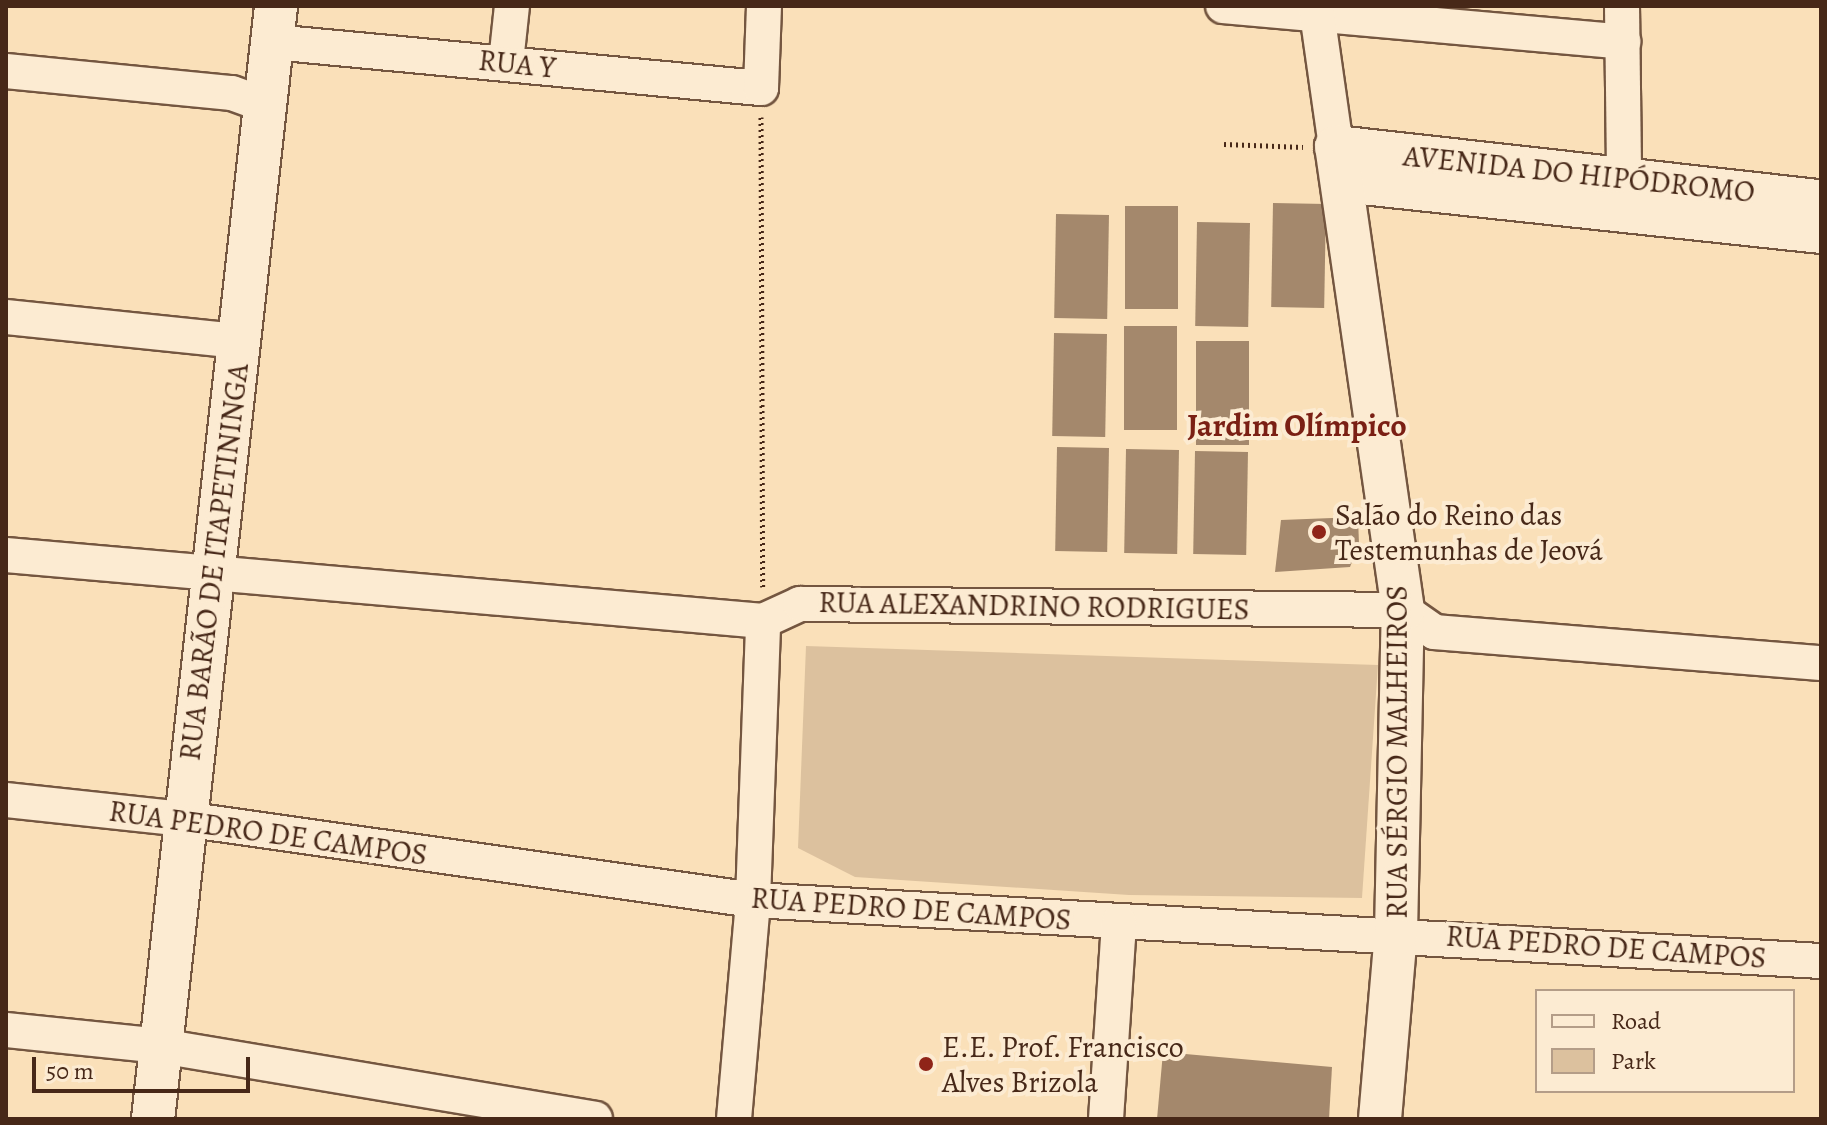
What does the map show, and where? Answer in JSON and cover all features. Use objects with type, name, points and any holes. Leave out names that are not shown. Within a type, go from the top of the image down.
[{"type":"street","points":[[506,62],[512,6]]},
{"type":"street","points":[[761,88],[764,6]]},
{"type":"street","points":[[1223,6],[1316,10],[1623,42]]},
{"type":"street","points":[[1622,6],[1624,180]]},
{"type":"street","name":"RUA SÉRGIO MALHEIROS","points":[[1316,10],[1326,158],[1403,610],[1396,934],[1380,1119]]},
{"type":"street","name":"RUA Y","points":[[274,24],[506,62],[761,88]]},
{"type":"street","name":"RUA BARÃO DE ITAPETININGA","points":[[153,1119],[274,24]]},
{"type":"street","points":[[6,71],[232,93],[265,105]]},
{"type":"street","name":"AVENIDA DO HIPÓDROMO","points":[[1326,158],[1624,180],[1821,201]]},
{"type":"street","name":"AVENIDA DO HIPÓDROMO","points":[[1326,158],[1821,232]]},
{"type":"street","points":[[6,317],[239,341]]},
{"type":"street","name":"RUA ALEXANDRINO RODRIGUES","points":[[6,555],[763,621],[800,604],[1403,610]]},
{"type":"street","points":[[1403,610],[1434,632],[1821,663]]},
{"type":"street","points":[[734,1119],[753,900],[763,621]]},
{"type":"street","name":"RUA PEDRO DE CAMPOS","points":[[6,800],[184,819],[753,900],[1119,922],[1396,934],[1821,961]]},
{"type":"street","points":[[1106,1119],[1119,922]]},
{"type":"street","points":[[6,1030],[161,1046],[595,1119]]},
{"type":"path","points":[[761,88],[763,621]]},
{"type":"path","points":[[1224,144],[1326,158]]},
{"type":"green space","points":[[806,646],[1378,665],[1362,898],[1129,895],[855,877],[798,848]]},
{"type":"building","points":[[1273,203],[1326,204],[1324,308],[1271,307]]},
{"type":"building","points":[[1125,206],[1178,206],[1178,309],[1125,309]]},
{"type":"building","points":[[1056,214],[1109,215],[1107,319],[1054,318]]},
{"type":"building","points":[[1197,222],[1250,223],[1248,327],[1195,326]]},
{"type":"building","points":[[1124,326],[1177,326],[1177,430],[1124,430]]},
{"type":"building","points":[[1054,333],[1107,334],[1105,437],[1052,436]]},
{"type":"building","points":[[1196,341],[1249,341],[1249,445],[1196,445]]},
{"type":"building","points":[[1057,447],[1109,448],[1107,552],[1055,551]]},
{"type":"building","points":[[1126,449],[1179,450],[1177,554],[1124,553]]},
{"type":"building","points":[[1195,451],[1248,452],[1246,555],[1193,554]]},
{"type":"building","name":"Salão do Reino das Testemunhas de Jeová","points":[[1358,517],[1359,544],[1350,567],[1275,572],[1281,520]]},
{"type":"building","points":[[1163,1052],[1332,1067],[1329,1119],[1157,1119]]},
{"type":"place","name":"Salão do Reino das Testemunhas de Jeová","points":[[1319,532]]},
{"type":"place","name":"E.E. Prof. Francisco Alves Brizola","points":[[926,1064]]},
{"type":"district","name":"Jardim Olímpico","points":[[1297,425]]}]
